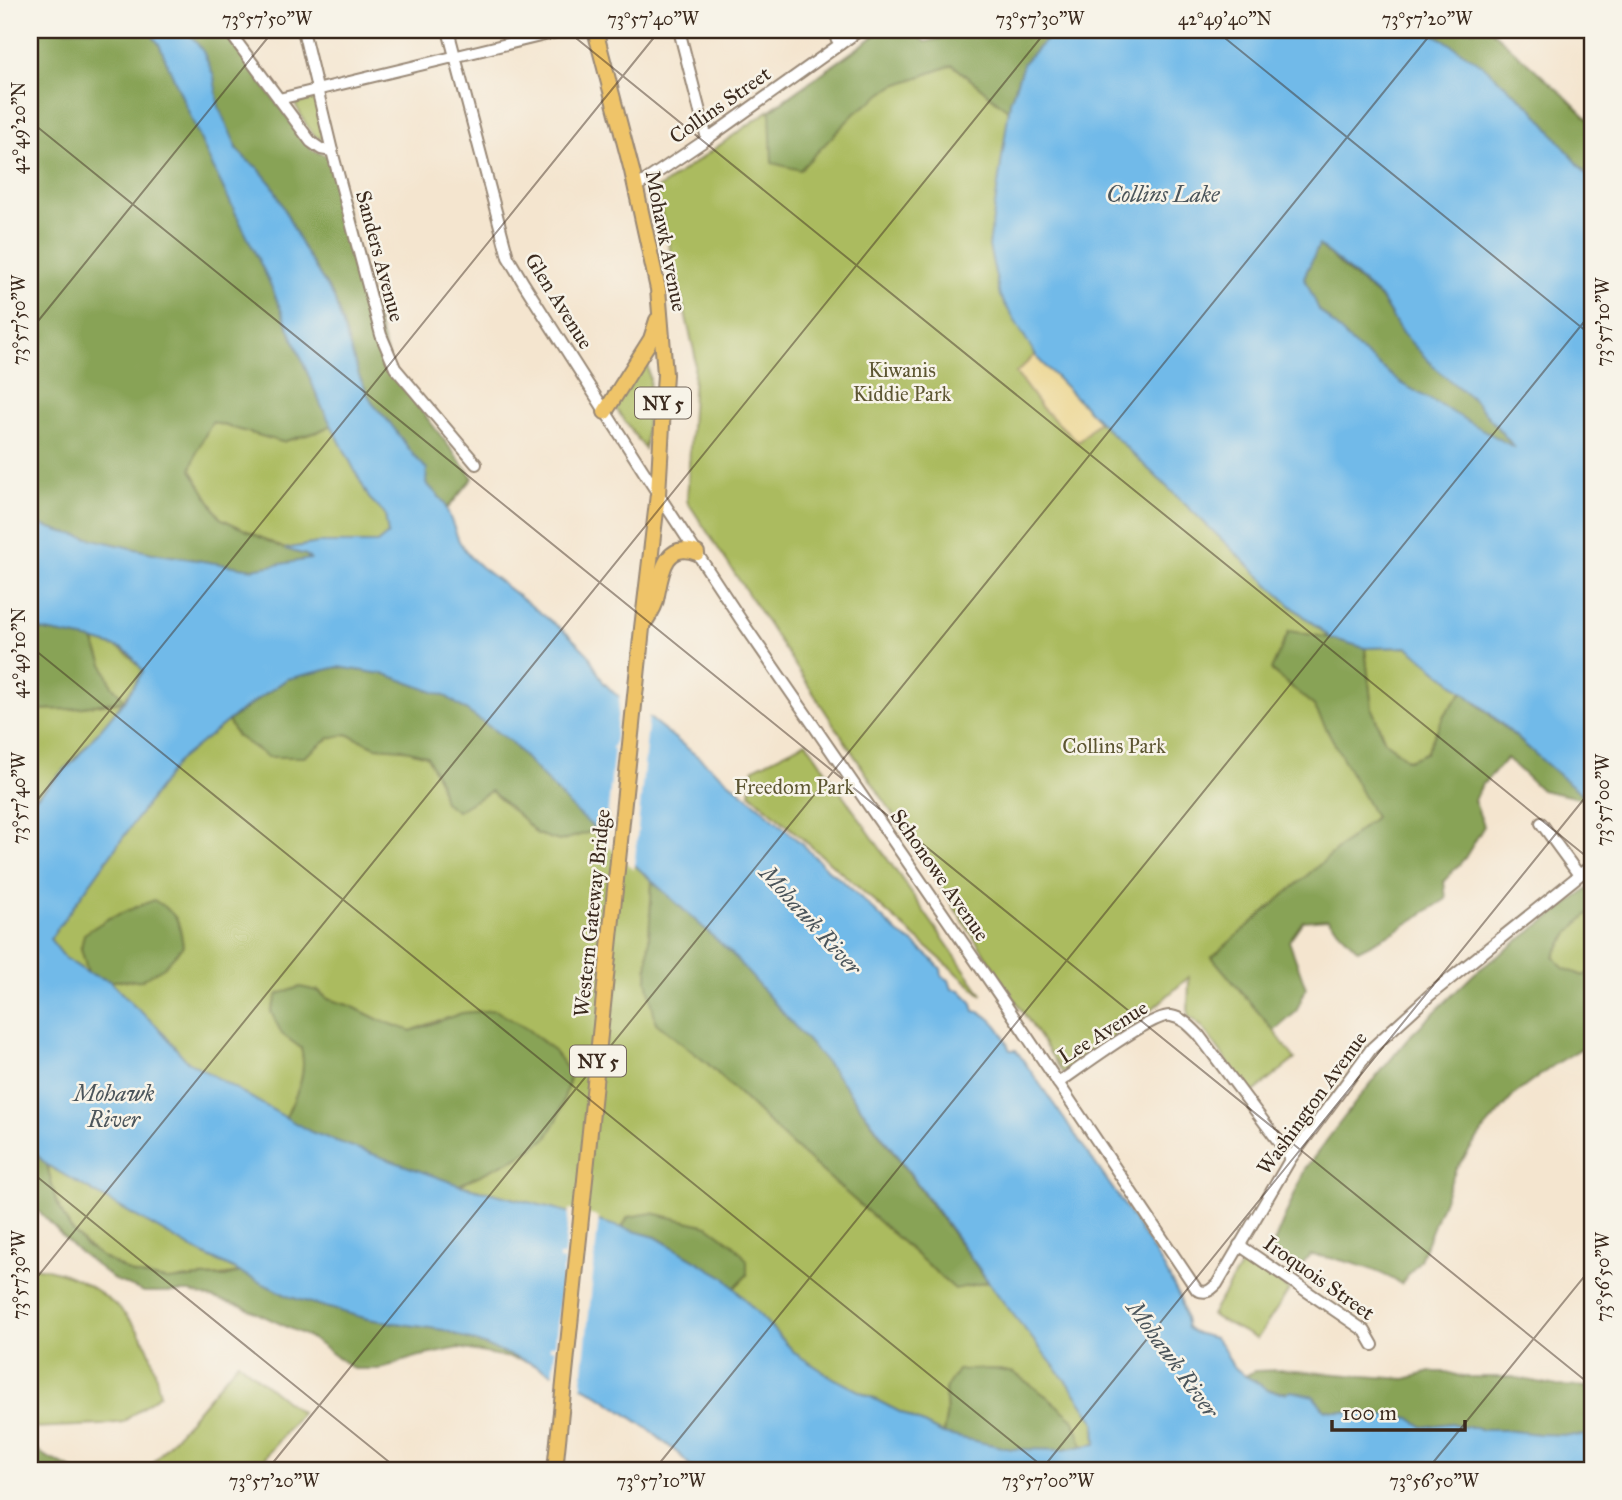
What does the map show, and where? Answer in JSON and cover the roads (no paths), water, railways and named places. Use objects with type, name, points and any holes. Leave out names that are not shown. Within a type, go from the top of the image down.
[{"type":"main road","name":"Mohawk Avenue","points":[[595,30],[636,187],[658,289],[665,374],[658,494],[638,672]]},
{"type":"main road","points":[[606,412],[650,339],[659,312]]},
{"type":"main road","points":[[642,628],[656,603],[660,577],[671,555],[681,550],[697,553]]},
{"type":"main road","name":"Western Gateway Bridge","points":[[555,1470],[638,672]]},
{"type":"street","points":[[228,30],[311,142],[321,149],[332,151]]},
{"type":"street","name":"Sanders Avenue","points":[[303,30],[381,335],[395,368],[476,464]]},
{"type":"street","name":"Glen Avenue","points":[[448,30],[508,257],[658,494]]},
{"type":"street","points":[[279,99],[565,30]]},
{"type":"street","points":[[679,30],[707,139]]},
{"type":"street","points":[[831,30],[840,44]]},
{"type":"street","name":"Collins Street","points":[[636,187],[860,30]]},
{"type":"street","name":"Schonowe Avenue","points":[[658,494],[1189,1279]]},
{"type":"street","points":[[1541,823],[1579,875]]},
{"type":"street","name":"Washington Avenue","points":[[1189,1279],[1197,1290],[1203,1292],[1209,1291],[1217,1284],[1292,1158],[1372,1048],[1430,995],[1592,865]]},
{"type":"street","name":"Lee Avenue","points":[[1058,1083],[1157,1019],[1168,1015],[1183,1019],[1198,1034],[1292,1158]]},
{"type":"street","name":"Iroquois Street","points":[[1239,1245],[1365,1331],[1373,1345]]},
{"type":"water","name":"Mohawk River","points":[[148,30],[187,30],[204,53],[214,77],[219,108],[236,149],[258,168],[273,186],[303,248],[334,298],[359,376],[372,403],[427,469],[426,483],[444,502],[459,541],[470,557],[569,635],[589,655],[603,682],[614,693],[637,708],[758,805],[899,934],[932,959],[941,969],[942,976],[949,980],[952,989],[960,990],[971,1001],[974,1011],[984,1014],[996,1025],[1010,1050],[1016,1050],[1122,1202],[1165,1269],[1181,1300],[1187,1328],[1214,1338],[1222,1345],[1232,1365],[1267,1390],[1286,1393],[1292,1391],[1313,1396],[1325,1410],[1410,1418],[1423,1427],[1452,1423],[1482,1430],[1592,1436],[1592,1470],[694,1470],[647,1428],[594,1392],[526,1361],[444,1330],[368,1319],[290,1297],[193,1249],[47,1165],[30,1148],[30,803],[73,762],[125,700],[143,671],[123,649],[93,640],[30,628],[30,521],[59,531],[152,553],[252,569],[310,559],[306,555],[285,549],[318,543],[377,543],[388,534],[385,514],[369,498],[321,405],[268,279],[210,161],[159,44]],"holes":[[[338,667],[388,675],[447,697],[511,742],[569,805],[730,952],[832,1069],[1001,1299],[1073,1390],[1095,1422],[1096,1444],[1063,1450],[1011,1449],[943,1434],[835,1379],[796,1354],[724,1277],[655,1237],[459,1185],[311,1132],[186,1060],[157,1026],[110,981],[88,973],[65,958],[50,939],[178,761],[235,715],[287,679]]]},
{"type":"water","name":"Collins Lake","points":[[1056,30],[1424,30],[1443,39],[1482,65],[1533,109],[1592,181],[1592,801],[1408,647],[1365,648],[1331,638],[1290,605],[1038,359],[1000,296],[989,246],[1010,102],[1024,62]],"holes":[[[1319,245],[1380,297],[1402,333],[1438,371],[1474,400],[1515,448],[1401,383],[1354,345],[1319,310],[1304,277]]]},
{"type":"park label","name":"Kiwanis Kiddie Park","points":[[902,382]]},
{"type":"park label","name":"Collins Park","points":[[1114,746]]},
{"type":"park label","name":"Freedom Park","points":[[794,787]]}]
